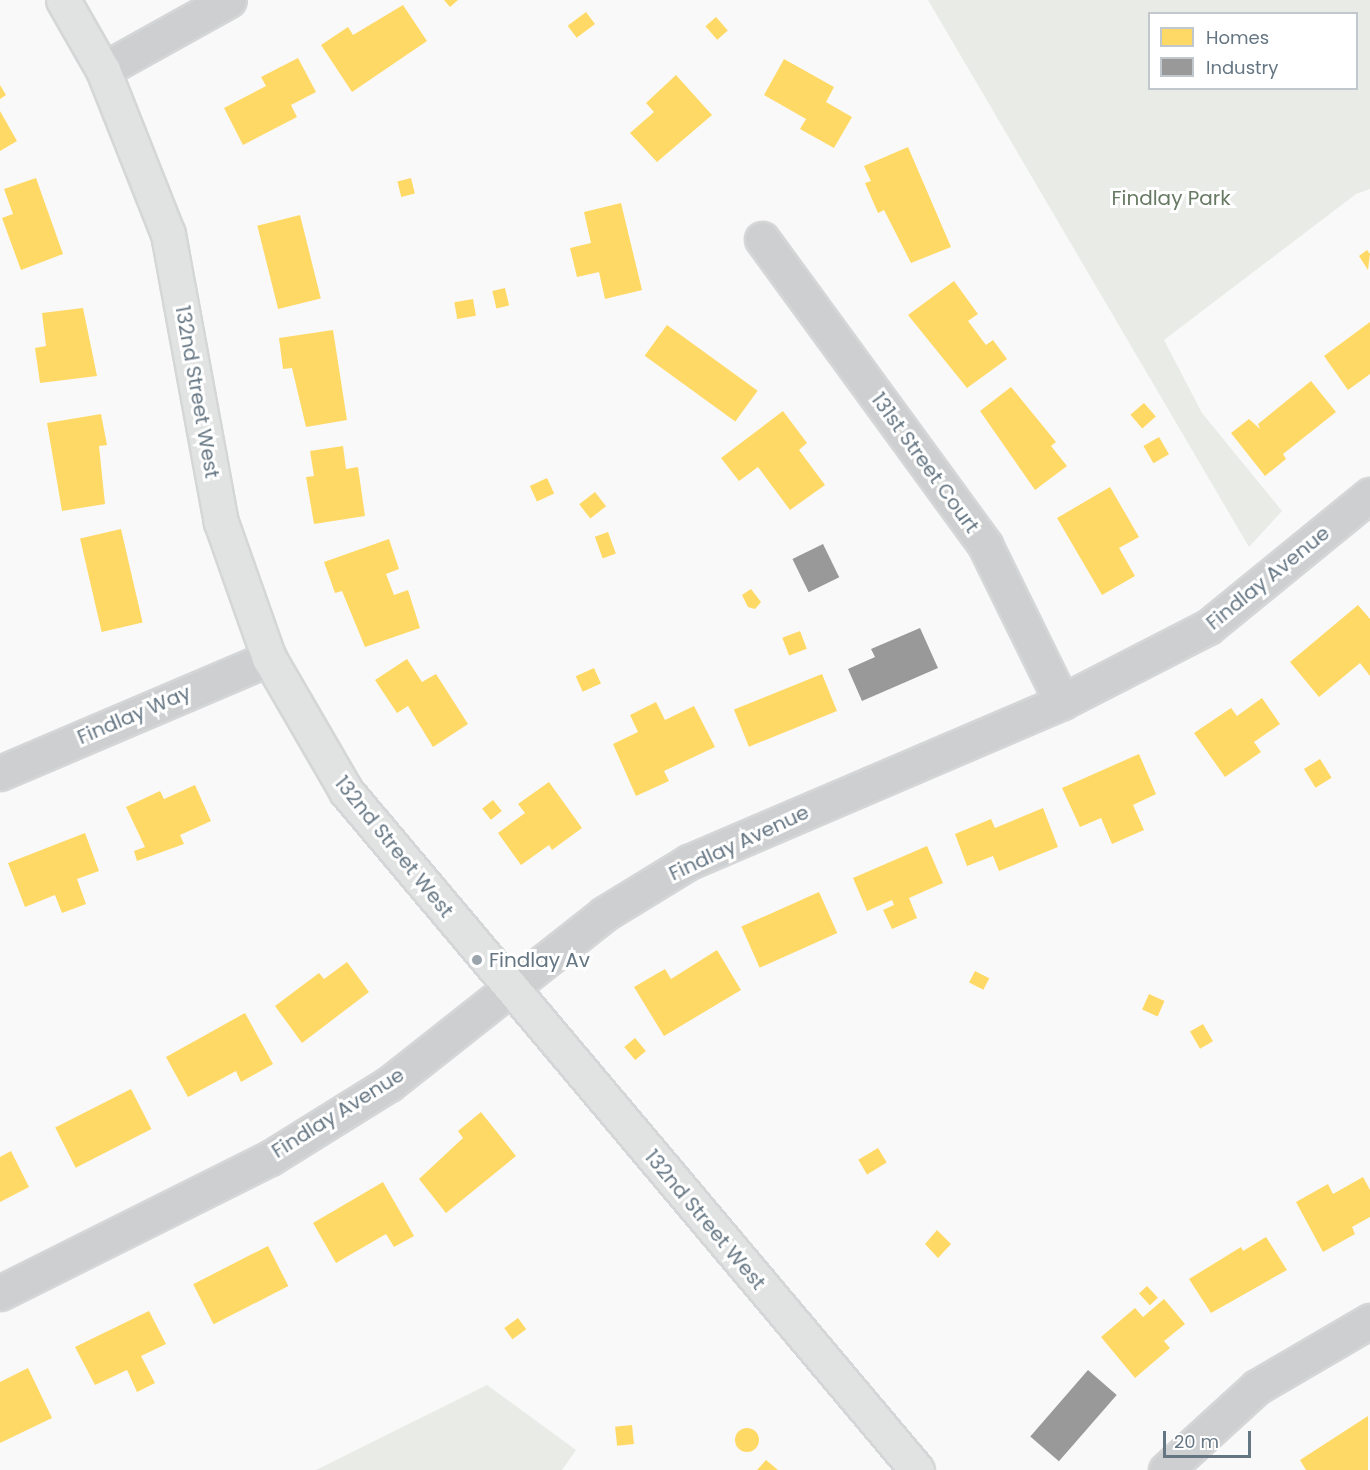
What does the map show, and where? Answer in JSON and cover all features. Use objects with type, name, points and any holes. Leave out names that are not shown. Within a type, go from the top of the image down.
[{"type":"street","name":"132nd Street West","points":[[63,0],[103,70],[168,234],[221,522],[269,658],[345,791],[917,1470]]},
{"type":"street","points":[[103,70],[229,0]]},
{"type":"street","name":"131st Street Court","points":[[762,239],[985,545],[1062,702]]},
{"type":"street","name":"Findlay Avenue","points":[[0,1293],[270,1158],[389,1084],[604,914],[689,862],[1062,702],[1208,627],[1370,495]]},
{"type":"street","name":"Findlay Way","points":[[0,773],[269,658]]},
{"type":"street","points":[[1166,1470],[1257,1387],[1370,1321]]},
{"type":"green space","name":"Findlay Park","points":[[928,0],[1370,0],[1370,189],[1356,194],[1164,340],[1202,413],[1282,511],[1249,547]]},
{"type":"green space","points":[[487,1385],[576,1450],[562,1470],[316,1470]]},
{"type":"building: Homes","points":[[444,0],[458,0],[450,7]]},
{"type":"building: Homes","points":[[403,5],[427,41],[352,92],[321,45],[348,27],[353,35]]},
{"type":"building: Homes","points":[[586,12],[595,24],[577,38],[568,26]]},
{"type":"building: Homes","points":[[716,17],[728,31],[717,40],[705,26]]},
{"type":"building: Homes","points":[[298,58],[316,92],[291,105],[297,117],[243,145],[224,108],[266,86],[261,77]]},
{"type":"building: Homes","points":[[784,59],[834,87],[826,102],[852,117],[834,148],[800,129],[806,119],[764,95]]},
{"type":"building: Homes","points":[[676,75],[712,115],[657,162],[630,133],[654,112],[646,103]]},
{"type":"building: Homes","points":[[0,85],[6,95],[0,99]]},
{"type":"building: Homes","points":[[0,111],[17,141],[0,151]]},
{"type":"building: Homes","points":[[908,147],[951,247],[911,263],[884,210],[878,213],[865,183],[871,181],[864,166]]},
{"type":"building: Homes","points":[[36,178],[63,254],[21,270],[2,218],[13,214],[4,189]]},
{"type":"building: Homes","points":[[411,178],[415,194],[401,197],[397,181]]},
{"type":"building: Homes","points":[[621,203],[642,290],[605,299],[599,272],[577,277],[570,248],[591,243],[584,212]]},
{"type":"building: Homes","points":[[300,215],[321,298],[278,309],[257,226]]},
{"type":"building: Homes","points":[[1367,250],[1370,254],[1368,270],[1359,256]]},
{"type":"building: Homes","points":[[954,281],[978,314],[968,321],[986,345],[993,340],[1007,359],[967,388],[908,315]]},
{"type":"building: Homes","points":[[505,288],[509,306],[496,308],[492,291]]},
{"type":"building: Homes","points":[[473,299],[476,316],[457,319],[454,302]]},
{"type":"building: Homes","points":[[83,308],[97,376],[40,383],[35,348],[46,346],[42,313]]},
{"type":"building: Homes","points":[[1370,322],[1370,374],[1348,390],[1324,356]]},
{"type":"building: Homes","points":[[667,325],[758,391],[735,422],[645,356]]},
{"type":"building: Homes","points":[[333,330],[347,420],[306,427],[292,368],[283,369],[279,338]]},
{"type":"building: Homes","points":[[1311,381],[1336,412],[1283,454],[1286,459],[1265,476],[1231,433],[1249,419],[1260,429],[1258,424]]},
{"type":"building: Homes","points":[[1011,387],[1056,442],[1051,446],[1067,466],[1035,490],[980,411]]},
{"type":"building: Homes","points":[[1144,403],[1156,417],[1142,428],[1130,415]]},
{"type":"building: Homes","points":[[783,411],[807,443],[799,450],[825,485],[790,510],[758,467],[739,481],[721,458]]},
{"type":"building: Homes","points":[[101,414],[107,445],[99,446],[105,504],[62,511],[47,423]]},
{"type":"building: Homes","points":[[1159,437],[1169,454],[1153,463],[1143,446]]},
{"type":"building: Homes","points":[[343,446],[346,469],[358,467],[365,516],[314,524],[306,477],[314,476],[310,451]]},
{"type":"building: Homes","points":[[547,478],[554,493],[537,501],[530,486]]},
{"type":"building: Homes","points":[[1110,487],[1139,537],[1119,548],[1135,576],[1102,595],[1057,518]]},
{"type":"building: Homes","points":[[595,492],[606,506],[590,518],[579,504]]},
{"type":"building: Homes","points":[[121,529],[143,623],[102,632],[80,538]]},
{"type":"building: Homes","points":[[608,532],[616,554],[603,558],[595,537]]},
{"type":"building: Homes","points":[[389,539],[399,569],[386,574],[394,595],[408,590],[420,628],[365,647],[342,591],[335,593],[324,562]]},
{"type":"building: Homes","points":[[751,589],[761,602],[755,609],[748,607],[742,595]]},
{"type":"building: Homes","points":[[1358,605],[1370,619],[1370,676],[1360,663],[1319,697],[1290,662]]},
{"type":"building: Homes","points":[[800,631],[807,649],[789,656],[782,638]]},
{"type":"building: Homes","points":[[407,659],[422,682],[436,674],[468,724],[433,747],[408,706],[397,713],[375,680]]},
{"type":"building: Homes","points":[[594,668],[601,684],[583,692],[576,676]]},
{"type":"building: Homes","points":[[822,674],[837,711],[749,747],[734,710]]},
{"type":"building: Homes","points":[[1262,698],[1280,724],[1254,742],[1261,752],[1225,777],[1194,733],[1231,708],[1237,716]]},
{"type":"building: Homes","points":[[656,702],[665,720],[694,706],[715,747],[664,771],[669,781],[636,796],[613,744],[638,732],[630,715]]},
{"type":"building: Homes","points":[[1139,754],[1156,794],[1133,805],[1144,830],[1112,844],[1101,818],[1080,827],[1062,788]]},
{"type":"building: Homes","points":[[1320,759],[1332,778],[1316,788],[1304,769]]},
{"type":"building: Homes","points":[[549,782],[582,828],[552,850],[549,845],[521,865],[498,833],[525,813],[518,804]]},
{"type":"building: Homes","points":[[195,785],[211,821],[180,835],[184,844],[137,861],[134,851],[145,847],[126,807],[160,791],[164,799]]},
{"type":"building: Homes","points":[[493,800],[502,811],[491,820],[482,809]]},
{"type":"building: Homes","points":[[1043,808],[1058,847],[999,871],[993,856],[967,866],[955,834],[991,819],[995,828]]},
{"type":"building: Homes","points":[[85,833],[99,871],[77,879],[86,904],[62,913],[55,895],[25,907],[8,863]]},
{"type":"building: Homes","points":[[927,846],[943,883],[909,898],[917,918],[892,929],[883,910],[894,905],[892,900],[867,911],[853,878]]},
{"type":"building: Homes","points":[[819,892],[837,933],[760,968],[741,927]]},
{"type":"building: Homes","points":[[717,950],[741,990],[664,1036],[634,987],[665,969],[671,979]]},
{"type":"building: Homes","points":[[347,962],[369,992],[302,1043],[275,1006],[319,973],[324,979]]},
{"type":"building: Homes","points":[[975,971],[989,978],[983,990],[969,983]]},
{"type":"building: Homes","points":[[1149,994],[1165,1001],[1158,1016],[1142,1010]]},
{"type":"building: Homes","points":[[245,1013],[273,1064],[241,1082],[236,1071],[188,1097],[166,1057]]},
{"type":"building: Homes","points":[[1203,1024],[1213,1041],[1200,1049],[1190,1032]]},
{"type":"building: Homes","points":[[635,1038],[646,1051],[635,1060],[624,1047]]},
{"type":"building: Homes","points":[[131,1089],[151,1129],[76,1168],[55,1128]]},
{"type":"building: Homes","points":[[481,1112],[516,1156],[446,1213],[419,1179],[463,1138],[458,1131]]},
{"type":"building: Homes","points":[[878,1148],[887,1163],[867,1174],[858,1160]]},
{"type":"building: Homes","points":[[11,1151],[29,1187],[0,1202],[0,1157]]},
{"type":"building: Homes","points":[[1363,1177],[1370,1190],[1370,1217],[1352,1227],[1355,1234],[1323,1252],[1296,1202],[1328,1184],[1333,1194]]},
{"type":"building: Homes","points":[[383,1182],[414,1236],[394,1247],[386,1234],[336,1263],[313,1223]]},
{"type":"building: Homes","points":[[937,1230],[951,1244],[938,1258],[925,1244]]},
{"type":"building: Homes","points":[[1266,1237],[1287,1270],[1211,1313],[1189,1279],[1241,1247],[1243,1251]]},
{"type":"building: Homes","points":[[268,1246],[288,1286],[214,1324],[193,1284]]},
{"type":"building: Homes","points":[[1147,1286],[1158,1298],[1150,1305],[1139,1294]]},
{"type":"building: Homes","points":[[1164,1299],[1185,1324],[1164,1341],[1170,1348],[1135,1378],[1101,1337],[1135,1308],[1143,1317]]},
{"type":"building: Homes","points":[[149,1311],[166,1344],[141,1356],[155,1383],[137,1392],[127,1370],[95,1385],[75,1347]]},
{"type":"building: Homes","points":[[518,1318],[526,1329],[512,1339],[504,1328]]},
{"type":"building: Homes","points":[[28,1368],[52,1418],[0,1443],[0,1382]]},
{"type":"building: Homes","points":[[1368,1416],[1368,1470],[1306,1470],[1300,1460]]},
{"type":"building: Homes","points":[[632,1425],[634,1444],[617,1446],[615,1427]]},
{"type":"building: Homes","points":[[747,1428],[756,1431],[759,1440],[756,1449],[747,1452],[738,1449],[735,1440],[738,1431]]},
{"type":"building: Homes","points":[[766,1460],[778,1470],[757,1470]]},
{"type":"building: Industry","points":[[823,544],[839,577],[809,592],[792,559]]},
{"type":"building: Industry","points":[[920,628],[938,668],[862,701],[848,669],[875,657],[871,649]]},
{"type":"building: Industry","points":[[1088,1370],[1117,1395],[1059,1461],[1030,1436]]},
{"type":"place","name":"Findlay Av","points":[[477,960]]}]
